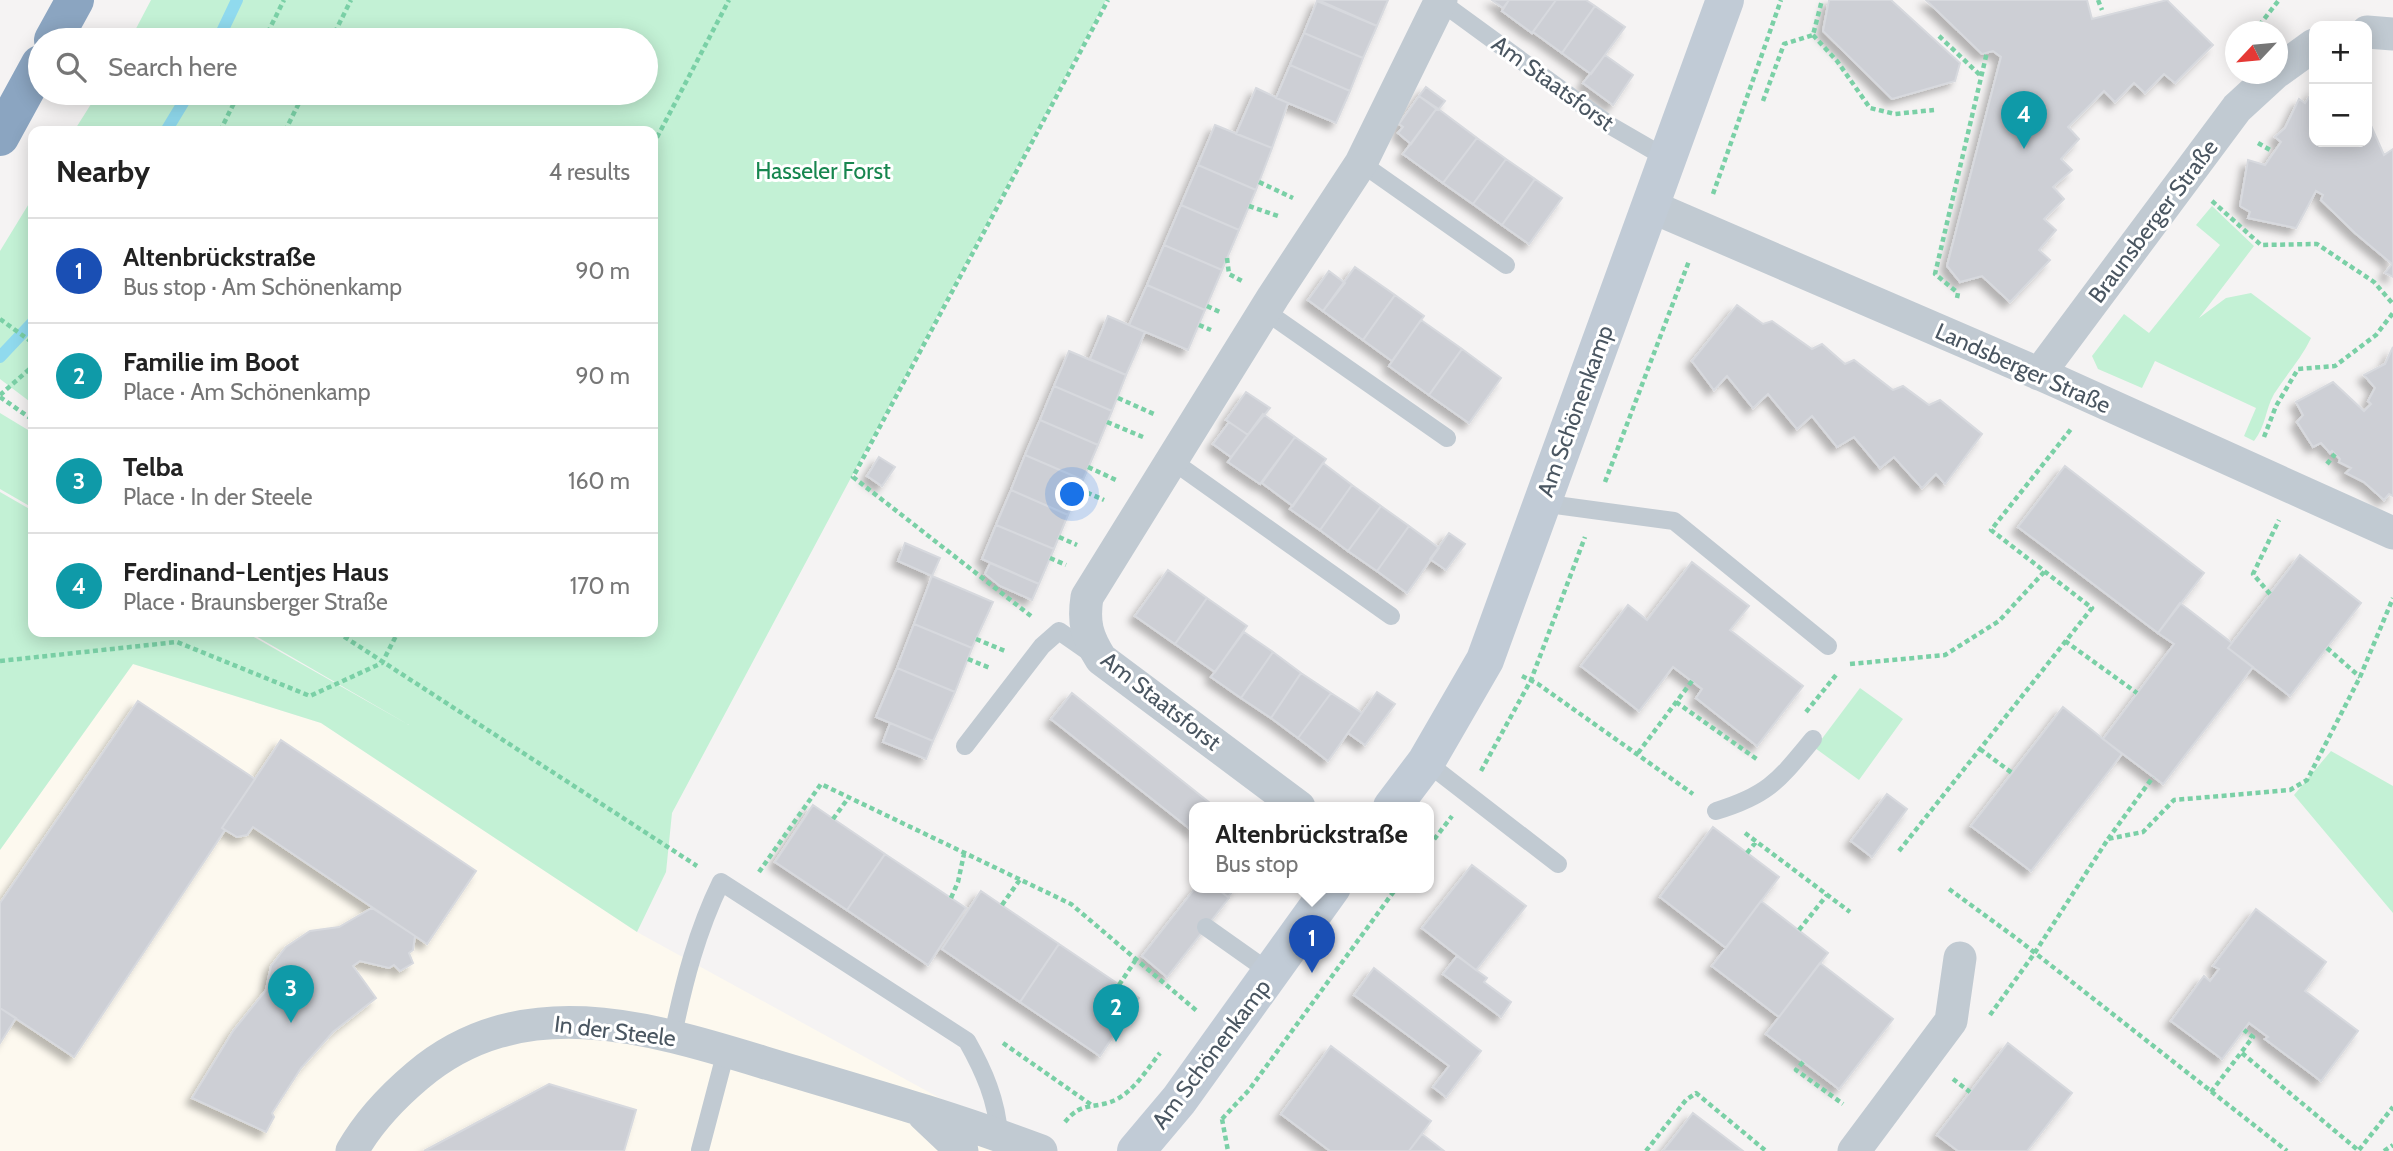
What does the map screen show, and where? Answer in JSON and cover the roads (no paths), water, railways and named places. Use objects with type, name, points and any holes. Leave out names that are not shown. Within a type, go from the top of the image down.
[{"type":"highway","points":[[60,28],[75,0]]},
{"type":"highway","points":[[0,137],[28,86]]},
{"type":"main road","name":"Am Schönenkamp","points":[[1396,802],[1426,762],[1485,660],[1725,0]]},
{"type":"main road","name":"Am Schönenkamp","points":[[1136,1151],[1179,1100],[1328,893]]},
{"type":"street","name":"Am Staatsforst","points":[[1292,802],[1101,659],[1087,638],[1084,618],[1087,597],[1174,462],[1265,311],[1361,163],[1441,1]]},
{"type":"street","points":[[2372,32],[2393,33]]},
{"type":"street","name":"Braunsberger Straße","points":[[2288,63],[2309,49]]},
{"type":"street","name":"Braunsberger Straße","points":[[2039,374],[2237,108],[2263,84]]},
{"type":"street","name":"Landsberger Straße","points":[[1650,206],[2039,374],[2393,533]]},
{"type":"street","points":[[1854,1151],[1951,1021],[1960,958]]},
{"type":"street","name":"In der Steele","points":[[352,1151],[386,1102],[434,1061],[461,1044],[500,1029],[539,1022],[590,1023],[673,1035],[999,1135],[1050,1141]]},
{"type":"street","name":"In der Steele","points":[[917,1108],[962,1151]]},
{"type":"lane","name":"Am Staatsforst","points":[[1441,1],[1611,126],[1668,159]]},
{"type":"lane","points":[[1361,163],[1506,265]]},
{"type":"lane","points":[[1265,311],[1447,438]]},
{"type":"lane","points":[[1174,462],[1391,616]]},
{"type":"lane","points":[[1541,503],[1675,521],[1828,646]]},
{"type":"lane","points":[[965,746],[1042,646],[1059,631],[1101,659]]},
{"type":"lane","points":[[1716,811],[1737,804],[1776,784],[1813,739]]},
{"type":"lane","points":[[1426,762],[1558,864]]},
{"type":"lane","points":[[673,1035],[685,978],[709,905],[721,882],[967,1041],[980,1064],[997,1110],[999,1135]]},
{"type":"lane","points":[[1206,927],[1271,973]]},
{"type":"lane","points":[[701,1150],[726,1051]]},
{"type":"waterway","points":[[224,28],[237,0]]},
{"type":"waterway","points":[[169,126],[182,105]]},
{"type":"waterway","points":[[0,357],[28,327]]},
{"type":"place","name":"Ferdinand-Lentjes Haus","points":[[2024,149]]},
{"type":"place","name":"Altenbrückstraße","points":[[1312,973]]},
{"type":"place","name":"Telba","points":[[291,1023]]},
{"type":"place","name":"Familie im Boot","points":[[1116,1042]]},
{"type":"park label","name":"Hasseler Forst","points":[[823,171]]}]
